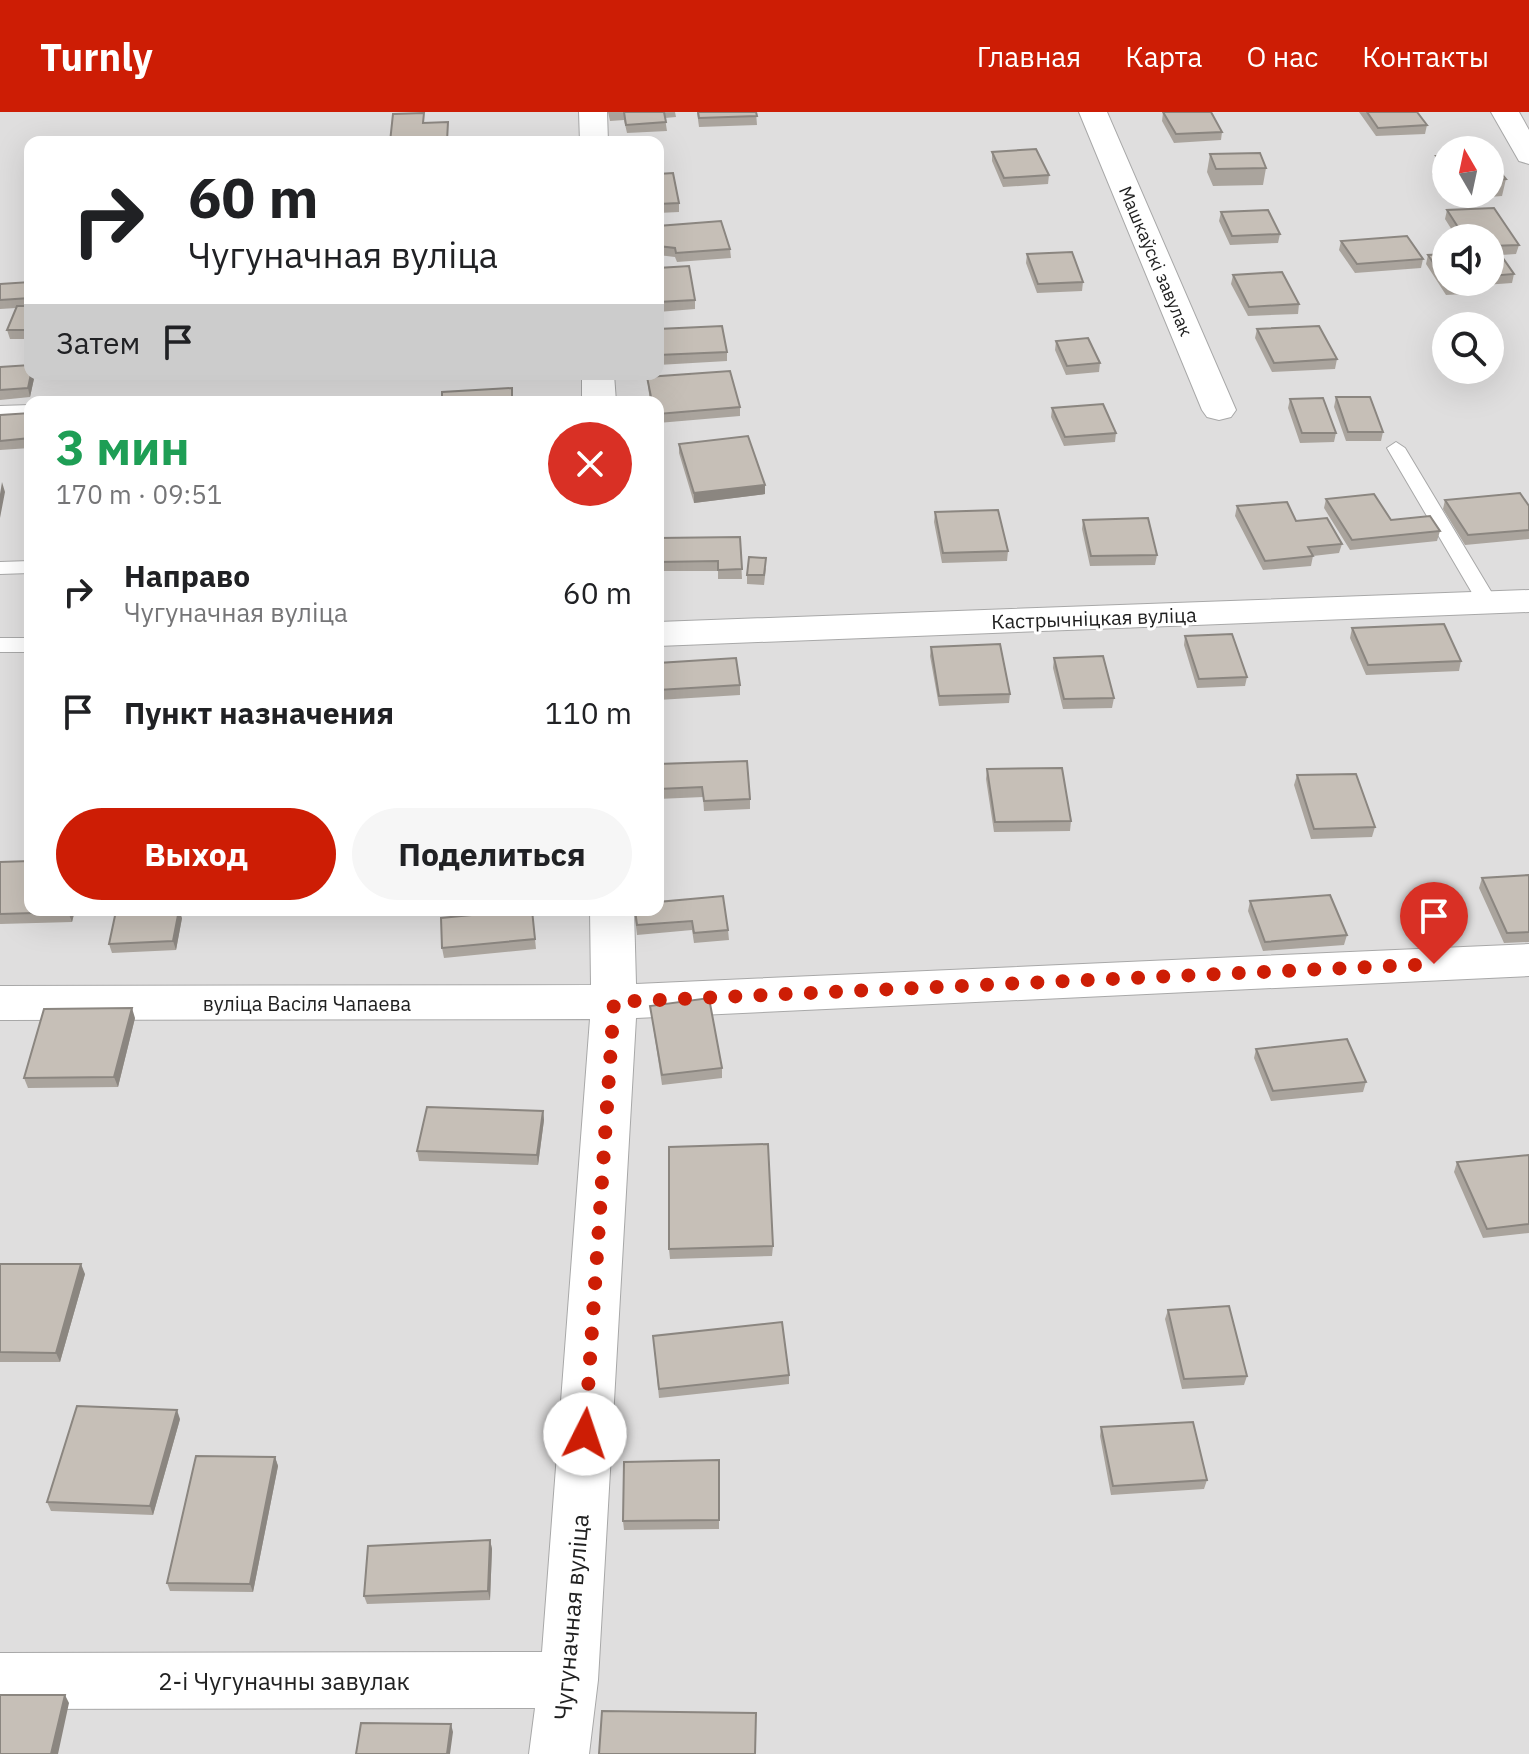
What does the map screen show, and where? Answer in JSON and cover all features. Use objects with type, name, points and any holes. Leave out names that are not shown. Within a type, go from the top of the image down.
[{"type":"street","points":[[593,112],[594,136]]},
{"type":"street","name":"Машкаўскі завулак","points":[[1093,112],[1219,410]]},
{"type":"street","points":[[1505,112],[1529,155]]},
{"type":"street","name":"Кастрычніцкая вуліца","points":[[664,634],[1529,601]]},
{"type":"street","name":"Чугуначная вуліца","points":[[559,1754],[569,1680],[614,1002],[612,916]]},
{"type":"street","points":[[614,1002],[1529,960]]},
{"type":"street","name":"вуліца Васіля Чапаева","points":[[0,1003],[614,1002]]},
{"type":"street","name":"2-і Чугуначны завулак","points":[[0,1681],[569,1680]]},
{"type":"lane","points":[[0,411],[24,410]]},
{"type":"lane","points":[[1396,448],[1488,603]]},
{"type":"lane","points":[[0,568],[24,567]]},
{"type":"lane","points":[[0,645],[24,645]]},
{"type":"shaded area","points":[[0,112],[1529,112],[1529,1754],[0,1754]]},
{"type":"building","points":[[624,112],[664,112],[666,122],[626,125]]},
{"type":"building","points":[[698,112],[756,112],[757,116],[699,118]]},
{"type":"building","points":[[1163,112],[1211,112],[1222,132],[1176,134]]},
{"type":"building","points":[[1367,112],[1417,112],[1427,125],[1378,128]]},
{"type":"building","points":[[424,113],[423,123],[448,122],[447,136],[391,136],[393,114]]},
{"type":"building","points":[[1036,149],[1049,175],[1004,178],[992,152]]},
{"type":"building","points":[[1260,153],[1266,168],[1216,169],[1210,154]]},
{"type":"building","points":[[673,173],[679,203],[664,204],[664,174]]},
{"type":"building","points":[[1494,208],[1519,245],[1504,246],[1504,224],[1456,224],[1447,210]]},
{"type":"building","points":[[1268,210],[1280,234],[1232,236],[1221,212]]},
{"type":"building","points":[[721,221],[730,249],[676,253],[675,248],[664,247],[664,226]]},
{"type":"building","points":[[1407,236],[1423,259],[1357,264],[1341,241]]},
{"type":"building","points":[[1072,252],[1083,282],[1038,284],[1027,254]]},
{"type":"building","points":[[1504,260],[1514,274],[1504,275]]},
{"type":"building","points":[[689,266],[695,300],[664,302],[664,268]]},
{"type":"building","points":[[1282,272],[1299,304],[1249,307],[1233,275]]},
{"type":"building","points":[[24,282],[24,298],[0,300],[0,284]]},
{"type":"building","points":[[17,306],[24,306],[24,330],[7,330]]},
{"type":"building","points":[[722,326],[727,352],[664,355],[664,329]]},
{"type":"building","points":[[1319,326],[1337,359],[1274,363],[1257,329]]},
{"type":"building","points":[[1088,338],[1100,363],[1067,366],[1056,341]]},
{"type":"building","points":[[24,365],[24,380],[30,380],[28,388],[0,390],[0,367]]},
{"type":"building","points":[[730,371],[740,407],[664,413],[664,396],[651,396],[648,380],[664,380],[664,376]]},
{"type":"building","points":[[512,388],[512,396],[442,396],[442,392]]},
{"type":"building","points":[[1336,397],[1370,397],[1383,432],[1348,432]]},
{"type":"building","points":[[1323,398],[1336,433],[1302,433],[1290,399]]},
{"type":"building","points":[[1103,404],[1116,433],[1065,437],[1052,408]]},
{"type":"building","points":[[24,413],[24,439],[0,441],[0,415]]},
{"type":"building","points":[[748,436],[765,485],[694,493],[679,444]]},
{"type":"building","points":[[1520,493],[1529,506],[1529,530],[1468,535],[1445,500]]},
{"type":"building","points":[[1374,494],[1391,520],[1430,516],[1440,531],[1352,540],[1326,499]]},
{"type":"building","points":[[1287,502],[1296,521],[1327,518],[1342,544],[1308,547],[1313,556],[1265,561],[1237,506]]},
{"type":"building","points":[[998,510],[1008,551],[943,553],[935,512]]},
{"type":"building","points":[[1148,518],[1157,555],[1091,556],[1083,520]]},
{"type":"building","points":[[740,537],[742,569],[718,570],[718,561],[664,562],[664,538]]},
{"type":"building","points":[[749,557],[766,558],[764,575],[747,575]]},
{"type":"building","points":[[1444,624],[1461,661],[1368,665],[1352,628]]},
{"type":"building","points":[[1232,634],[1247,677],[1199,679],[1185,636]]},
{"type":"building","points":[[1000,644],[1010,694],[939,696],[931,647]]},
{"type":"building","points":[[1103,656],[1114,698],[1064,699],[1054,658]]},
{"type":"building","points":[[736,658],[740,685],[664,690],[664,663]]},
{"type":"building","points":[[747,761],[750,799],[704,801],[702,787],[664,789],[664,764]]},
{"type":"building","points":[[1062,768],[1071,821],[995,822],[987,769]]},
{"type":"building","points":[[1356,774],[1375,827],[1314,829],[1297,775]]},
{"type":"building","points":[[24,861],[24,913],[0,914],[0,862]]},
{"type":"building","points":[[1529,875],[1529,932],[1507,933],[1482,878]]},
{"type":"building","points":[[1330,895],[1347,935],[1265,942],[1250,901]]},
{"type":"building","points":[[723,896],[728,930],[694,933],[692,921],[637,925],[636,916],[664,916],[664,901]]},
{"type":"building","points":[[115,916],[178,916],[173,941],[109,944]]},
{"type":"building","points":[[533,916],[535,939],[442,948],[441,918]]},
{"type":"building","points":[[709,998],[722,1068],[662,1075],[650,1006]]},
{"type":"building","points":[[132,1008],[114,1077],[24,1078],[44,1009]]},
{"type":"building","points":[[1347,1039],[1366,1082],[1273,1091],[1256,1049]]},
{"type":"building","points":[[427,1107],[543,1111],[537,1155],[417,1151]]},
{"type":"building","points":[[768,1144],[773,1246],[669,1249],[669,1147]]},
{"type":"building","points":[[1529,1155],[1529,1224],[1487,1229],[1457,1162]]},
{"type":"building","points":[[0,1264],[81,1264],[56,1353],[0,1352]]},
{"type":"building","points":[[1229,1306],[1247,1376],[1184,1379],[1168,1310]]},
{"type":"building","points":[[782,1322],[789,1375],[659,1389],[653,1336]]},
{"type":"building","points":[[77,1406],[177,1410],[150,1506],[47,1502]]},
{"type":"building","points":[[1193,1422],[1207,1480],[1113,1486],[1101,1427]]},
{"type":"building","points":[[196,1456],[275,1457],[250,1584],[167,1583]]},
{"type":"building","points":[[719,1460],[719,1520],[623,1521],[624,1462]]},
{"type":"building","points":[[490,1540],[488,1591],[364,1596],[368,1546]]},
{"type":"building","points":[[0,1695],[65,1695],[51,1754],[0,1754]]},
{"type":"building","points":[[602,1711],[756,1713],[755,1754],[599,1754]]},
{"type":"building","points":[[361,1723],[451,1724],[447,1754],[356,1754]]},
{"type":"route","points":[[585,1434],[614,1002],[1434,964]]}]
